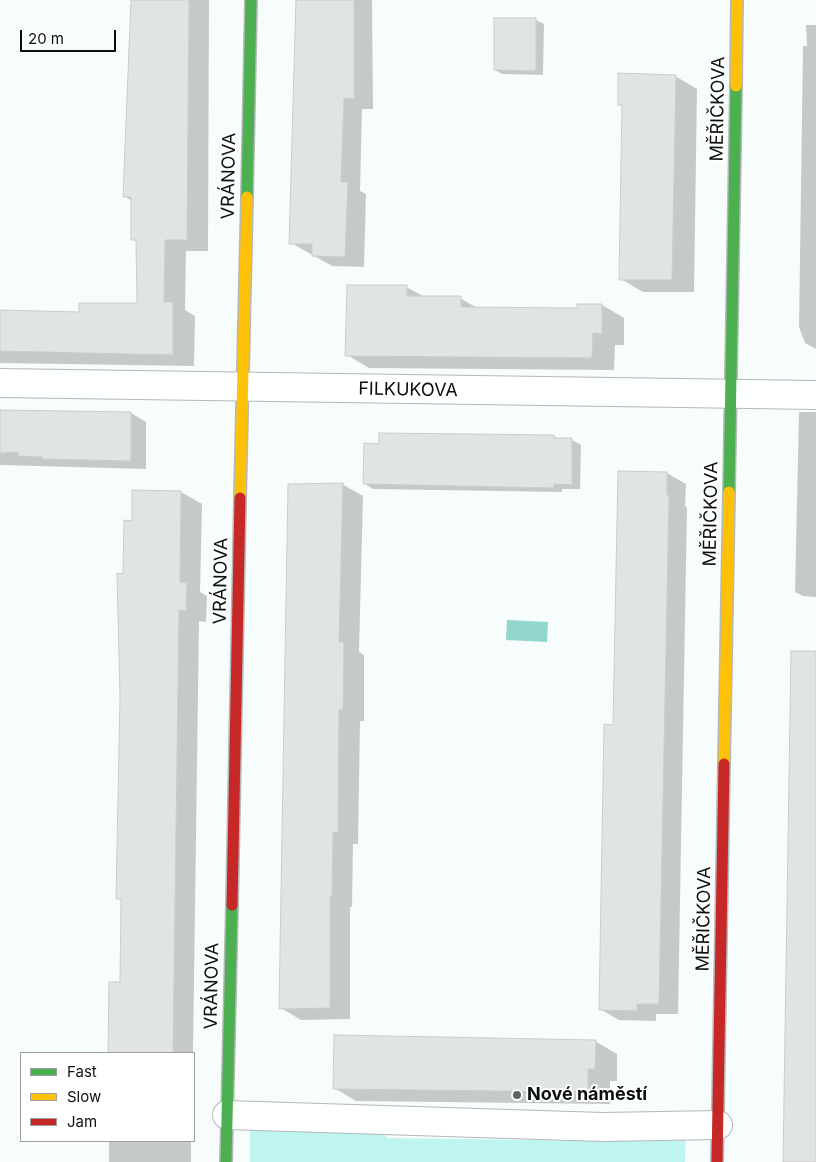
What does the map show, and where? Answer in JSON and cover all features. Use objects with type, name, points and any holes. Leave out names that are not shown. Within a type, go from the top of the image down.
[{"type":"street","name":"VRÁNOVA","points":[[226,1162],[251,0]]},
{"type":"street","name":"MĚŘIČKOVA","points":[[718,1125],[737,0]]},
{"type":"street","name":"FILKUKOVA","points":[[0,383],[816,395]]},
{"type":"street","points":[[227,1115],[584,1126],[718,1125],[718,1162]]},
{"type":"shaded area","points":[[507,620],[548,622],[547,642],[506,640]]},
{"type":"shaded area","points":[[250,1126],[378,1129],[388,1138],[603,1141],[686,1137],[685,1162],[250,1162]]},
{"type":"building","points":[[131,0],[189,0],[187,240],[165,240],[164,302],[173,302],[173,355],[0,351],[0,310],[79,312],[79,303],[137,303],[136,240],[131,240],[131,197],[123,197]]},
{"type":"building","points":[[296,0],[354,0],[354,99],[344,98],[341,182],[348,182],[345,257],[312,256],[312,244],[289,244]]},
{"type":"building","points":[[494,18],[536,18],[536,71],[494,70]]},
{"type":"building","points":[[618,73],[676,75],[672,280],[619,280],[622,105],[618,105]]},
{"type":"building","points":[[347,285],[407,285],[407,296],[461,296],[461,307],[577,308],[577,304],[602,304],[602,334],[593,333],[592,358],[345,356]]},
{"type":"building","points":[[0,410],[131,412],[131,461],[43,459],[42,457],[18,456],[18,452],[0,453]]},
{"type":"building","points":[[379,433],[554,435],[554,438],[572,438],[572,485],[554,484],[554,488],[363,484],[364,443],[379,444]]},
{"type":"building","points":[[618,471],[667,472],[667,495],[669,495],[659,1004],[637,1004],[637,1011],[599,1010],[604,724],[613,725]]},
{"type":"building","points":[[343,483],[339,642],[344,642],[343,710],[339,710],[338,833],[333,832],[332,896],[330,896],[330,1008],[279,1009],[288,484]]},
{"type":"building","points":[[132,490],[181,491],[180,582],[187,583],[186,611],[179,610],[173,1052],[108,1052],[109,982],[120,982],[121,899],[116,899],[120,697],[117,573],[123,574],[124,520],[132,521]]},
{"type":"building","points":[[791,651],[816,651],[816,1162],[783,1162]]},
{"type":"building","points":[[334,1035],[596,1040],[595,1069],[588,1069],[588,1092],[333,1089]]},
{"type":"traffic: fast","points":[[247,197],[251,0]]},
{"type":"traffic: fast","points":[[729,492],[736,86]]},
{"type":"traffic: fast","points":[[226,1162],[232,905]]},
{"type":"traffic: slow","points":[[736,86],[737,0]]},
{"type":"traffic: slow","points":[[240,498],[247,197]]},
{"type":"traffic: slow","points":[[724,764],[729,492]]},
{"type":"traffic: jam","points":[[232,905],[240,498]]},
{"type":"traffic: jam","points":[[717,1162],[724,764]]},
{"type":"place","name":"Nové náměstí","points":[[517,1095]]}]
